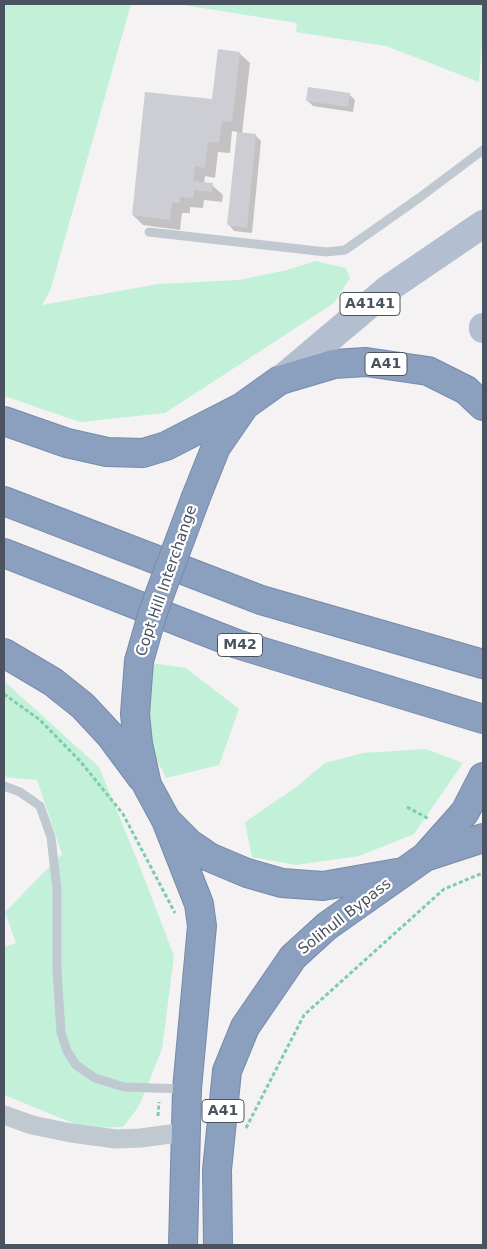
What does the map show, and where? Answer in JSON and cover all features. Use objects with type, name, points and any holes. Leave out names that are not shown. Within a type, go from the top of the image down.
[{"type":"highway","name":"Copt Hill Interchange","points":[[483,406],[466,390],[428,371],[366,362],[334,364],[280,380],[245,405],[216,447],[154,612],[139,661],[135,714],[138,744],[147,785],[166,820],[190,844],[208,857],[247,874],[282,883],[324,886],[403,872],[425,857],[465,812],[483,777]]},
{"type":"highway","points":[[4,421],[67,443],[106,452],[143,453],[166,446],[245,405]]},
{"type":"highway","points":[[4,501],[261,600],[483,664]]},
{"type":"highway","name":"M42","points":[[4,553],[237,644],[483,720]]},
{"type":"highway","points":[[4,653],[53,682],[83,706],[110,735],[147,785]]},
{"type":"highway","name":"A41","points":[[166,820],[200,904],[202,926],[185,1132],[183,1245]]},
{"type":"highway","points":[[425,857],[483,838]]},
{"type":"highway","name":"Solihull Bypass","points":[[218,1245],[217,1170],[228,1071],[245,1027],[293,956],[327,926],[403,872]]},
{"type":"main road","name":"A4141","points":[[280,380],[388,288],[483,224]]},
{"type":"street","points":[[4,1114],[32,1125],[116,1139],[141,1138],[185,1132]]},
{"type":"lane","points":[[149,232],[326,252],[345,250],[483,150]]},
{"type":"lane","points":[[4,786],[20,792],[40,806],[51,837],[58,889],[57,971],[61,1032],[67,1051],[76,1065],[95,1078],[124,1086],[188,1089]]},
{"type":"path","points":[[4,694],[40,720],[80,761],[123,814],[177,918]]},
{"type":"path","points":[[407,807],[430,820]]},
{"type":"path","points":[[244,1133],[304,1015],[444,889],[483,873]]},
{"type":"green space","points":[[4,4],[131,4],[50,291],[42,305],[158,284],[239,280],[287,270],[315,261],[346,268],[350,278],[334,303],[165,413],[80,422],[4,396]]},
{"type":"green space","points":[[177,4],[483,4],[479,82],[386,46],[296,32],[297,23]]},
{"type":"green space","points":[[151,663],[186,668],[239,709],[219,765],[166,778],[147,740]]},
{"type":"green space","points":[[4,681],[99,767],[174,956],[162,1049],[139,1106],[123,1127],[85,1128],[4,1095],[4,947],[16,943],[5,912],[62,854],[37,780],[4,777]]},
{"type":"green space","points":[[426,749],[463,763],[414,834],[359,856],[296,865],[252,857],[245,822],[295,788],[325,763],[363,753]]},
{"type":"building","points":[[218,49],[240,52],[232,122],[222,121],[219,143],[208,142],[205,168],[195,166],[193,181],[213,183],[212,192],[194,190],[193,198],[180,197],[180,203],[172,203],[170,220],[132,215],[145,92],[212,99]]},
{"type":"building","points":[[308,87],[350,93],[348,107],[306,101]]},
{"type":"building","points":[[237,132],[256,134],[247,228],[227,225]]}]
